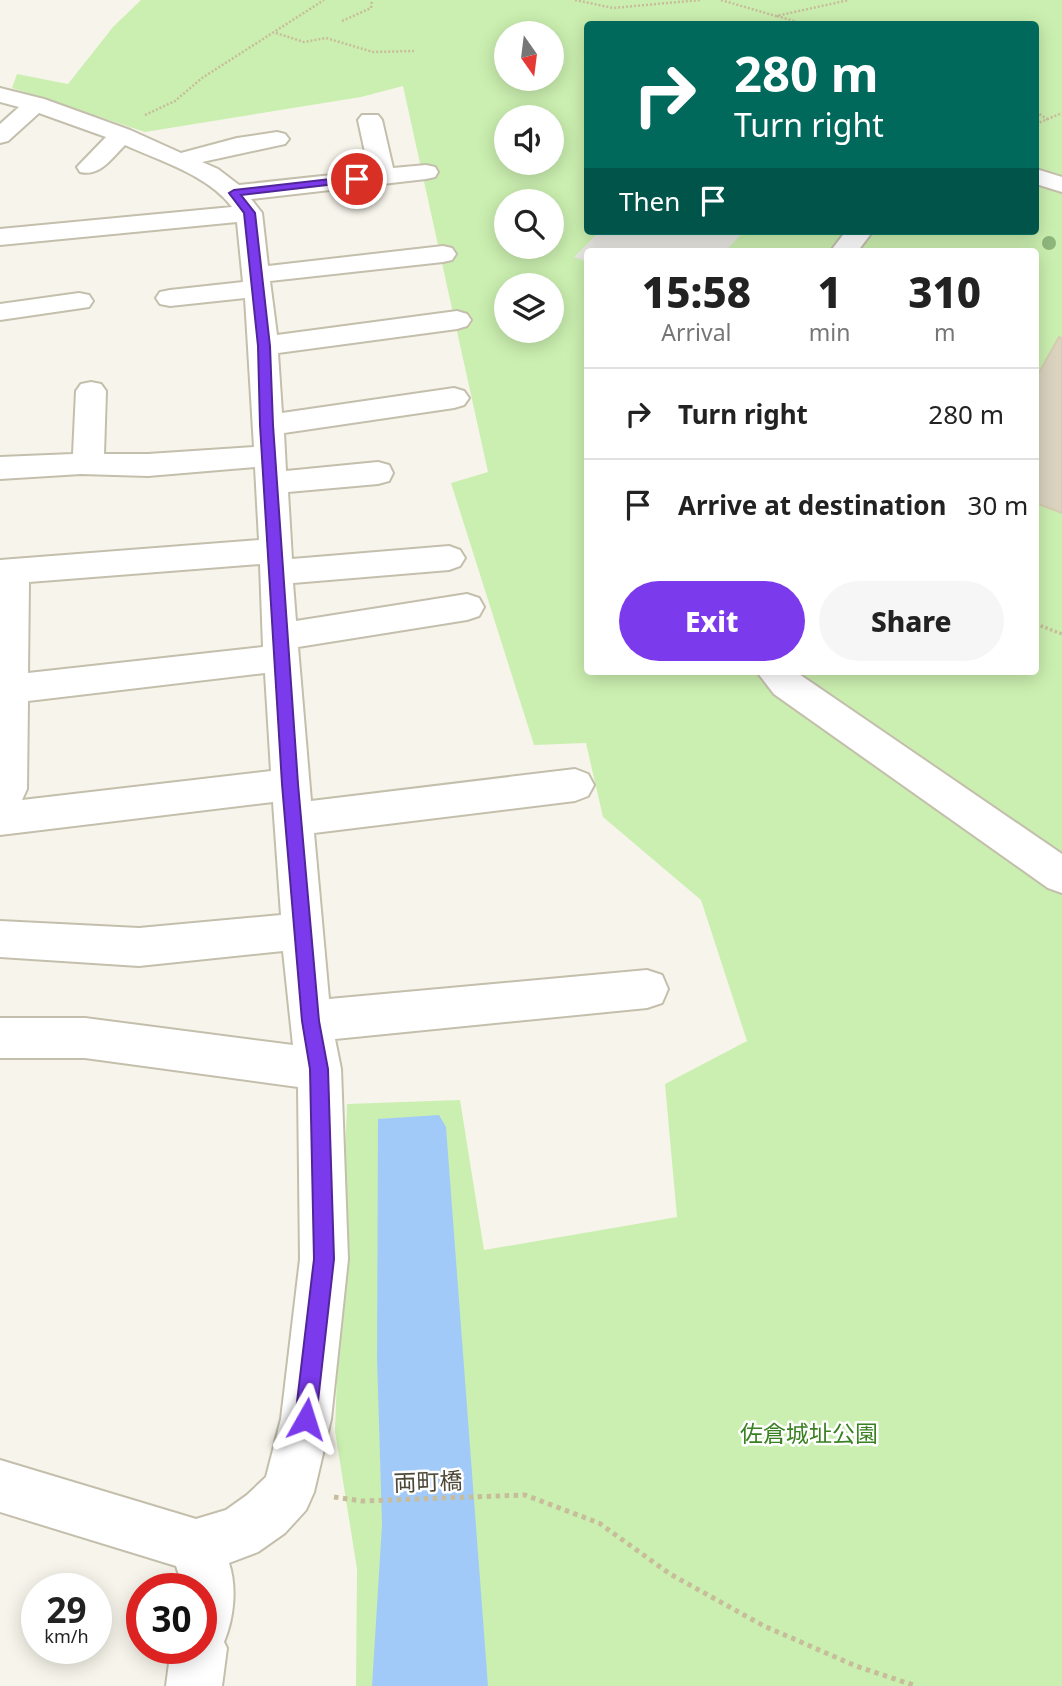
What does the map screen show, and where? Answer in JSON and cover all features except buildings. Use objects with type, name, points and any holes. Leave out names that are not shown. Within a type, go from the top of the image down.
[{"type":"street","points":[[0,95],[36,104],[118,133],[209,174],[242,203],[264,346],[268,455],[291,801],[310,1021],[319,1069],[324,1259],[306,1419],[288,1492],[266,1514],[239,1533],[196,1546],[0,1486]]},
{"type":"street","points":[[0,136],[36,104]]},
{"type":"street","points":[[370,120],[382,176]]},
{"type":"street","points":[[89,167],[118,133]]},
{"type":"street","points":[[177,161],[237,145],[277,139]]},
{"type":"street","points":[[0,237],[242,203],[382,176],[426,172]]},
{"type":"street","points":[[1039,177],[1062,185]]},
{"type":"street","points":[[854,248],[872,241]]},
{"type":"street","points":[[170,298],[256,282],[443,254]]},
{"type":"street","points":[[0,312],[79,301]]},
{"type":"street","points":[[264,346],[457,320]]},
{"type":"street","points":[[88,464],[91,391]]},
{"type":"street","points":[[0,468],[88,464],[148,465],[268,455],[454,398]]},
{"type":"street","points":[[268,455],[378,473]]},
{"type":"street","points":[[0,807],[8,789],[10,688],[7,571],[449,558]]},
{"type":"street","points":[[10,688],[281,647],[467,607]]},
{"type":"street","points":[[777,675],[786,684],[1062,876]]},
{"type":"street","points":[[0,819],[575,785]]},
{"type":"street","points":[[0,939],[139,947],[302,932]]},
{"type":"street","points":[[310,1021],[647,989]]},
{"type":"street","points":[[0,1038],[85,1038],[319,1069]]},
{"type":"street","points":[[196,1546],[205,1573]]},
{"type":"street","points":[[194,1686],[197,1664]]},
{"type":"path","points":[[118,133],[175,100],[202,78],[324,0]]},
{"type":"path","points":[[342,21],[371,8],[372,0]]},
{"type":"path","points":[[575,0],[613,8],[700,0]]},
{"type":"path","points":[[721,0],[794,21]]},
{"type":"path","points":[[776,16],[849,0]]},
{"type":"path","points":[[276,33],[304,42],[326,38],[373,52],[414,51]]},
{"type":"path","points":[[1039,123],[1062,113]]},
{"type":"path","points":[[1039,114],[1049,120]]},
{"type":"path","points":[[1039,625],[1062,634]]},
{"type":"path","name":"両町橋","points":[[362,1501],[525,1495],[599,1524],[670,1574],[764,1626],[856,1666],[916,1686]]},
{"type":"green space","name":"佐倉城址公園","points":[[141,0],[1062,0],[1062,1686],[356,1686],[357,1569],[335,1431],[347,1104],[460,1100],[484,1250],[677,1217],[665,1084],[747,1041],[701,900],[603,817],[586,743],[534,745],[451,483],[488,472],[403,86],[361,97],[145,132],[12,88],[17,74],[68,84],[113,27]]},
{"type":"shaded area","points":[[596,235],[740,235],[729,248],[584,248],[584,261],[574,257]]},
{"type":"water","points":[[439,1115],[446,1127],[488,1686],[372,1686],[382,1525],[377,1358],[378,1119]]},
{"type":"route","points":[[306,1419],[324,1259],[323,1134],[319,1069],[310,1021],[290,784],[274,551],[264,346],[249,213],[234,193],[357,179]]}]
